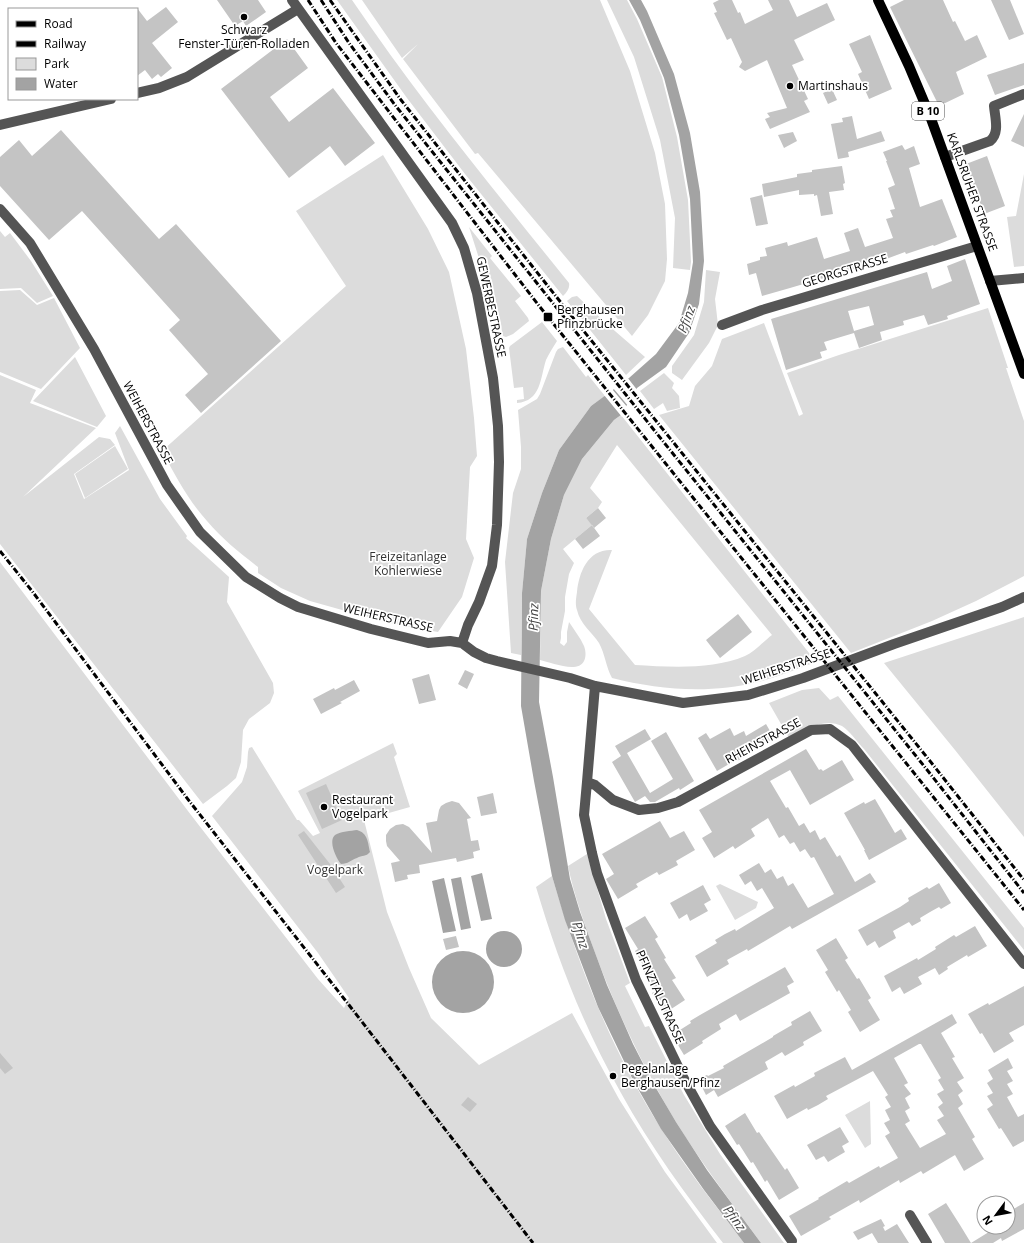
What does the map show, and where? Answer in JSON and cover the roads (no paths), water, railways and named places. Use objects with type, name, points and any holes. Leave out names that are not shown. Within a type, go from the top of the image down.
[{"type":"main road","name":"KARLSRUHER STRASSE","points":[[878,0],[909,66],[945,157],[1024,374]]},
{"type":"street","name":"GEWERBESTRASSE","points":[[292,0],[452,223],[464,248],[476,293],[493,378],[498,426],[499,462],[497,525],[492,566],[462,643]]},
{"type":"street","points":[[138,93],[160,88],[187,77],[298,9]]},
{"type":"street","points":[[945,157],[990,141],[996,132],[994,106],[1024,94]]},
{"type":"street","points":[[0,125],[106,100]]},
{"type":"street","name":"WEIHERSTRASSE","points":[[0,209],[30,243],[94,349],[167,485],[200,532],[246,577],[298,607],[370,629],[428,643],[450,641],[462,643],[474,652],[486,658],[570,678],[595,686],[684,703],[748,695],[802,678],[894,644],[1002,607],[1024,597]]},
{"type":"street","name":"GEORGSTRASSE","points":[[722,325],[762,310],[977,246]]},
{"type":"street","points":[[990,281],[1024,278]]},
{"type":"street","points":[[587,782],[595,686]]},
{"type":"street","name":"RHEINSTRASSE","points":[[587,782],[595,785],[613,800],[633,808],[639,810],[658,808],[678,802],[811,730],[830,729],[852,745],[1024,964]]},
{"type":"street","name":"PFINZTALSTRASSE","points":[[587,782],[584,816],[596,866],[615,924],[636,980],[684,1079],[710,1126],[792,1241]]},
{"type":"street","points":[[910,1215],[927,1243]]},
{"type":"water","name":"Pfinz","points":[[629,0],[641,0],[647,11],[674,74],[690,133],[700,192],[704,261],[699,304],[689,333],[666,367],[637,388],[621,415],[614,420],[582,459],[564,495],[551,539],[541,591],[539,702],[570,879],[580,912],[607,985],[633,1044],[653,1083],[676,1122],[707,1170],[761,1243],[744,1243],[661,1129],[633,1080],[598,1007],[565,920],[552,876],[521,706],[522,593],[527,539],[542,493],[559,450],[591,406],[629,378],[656,354],[679,323],[688,293],[693,262],[690,199],[679,135],[664,78],[640,20]]},
{"type":"water","points":[[346,831],[361,831],[365,836],[370,852],[341,864],[334,850],[332,841],[333,838],[335,835]]},
{"type":"water","points":[[482,873],[492,919],[481,921],[471,876]]},
{"type":"water","points":[[461,877],[471,928],[461,930],[451,879]]},
{"type":"water","points":[[444,878],[456,931],[443,933],[432,881]]},
{"type":"water","points":[[508,931],[517,936],[521,942],[521,956],[517,962],[508,967],[500,967],[491,962],[487,956],[486,945],[491,936],[497,932]]},
{"type":"water","points":[[463,951],[475,954],[485,960],[491,970],[494,982],[491,994],[485,1004],[475,1010],[463,1013],[451,1010],[441,1004],[435,994],[432,982],[435,970],[441,960],[451,954]]},
{"type":"railway","points":[[308,0],[336,43],[540,307],[1024,910]]},
{"type":"railway","points":[[321,0],[349,43],[395,105],[1024,893]]},
{"type":"railway","points":[[330,0],[401,100],[566,309],[1024,880]]},
{"type":"railway","points":[[0,551],[32,591],[190,802],[533,1243]]},
{"type":"place","name":"Schwarz Fenster-Türen-Rolladen","points":[[244,17]]},
{"type":"place","name":"Martinshaus","points":[[790,86]]},
{"type":"place","name":"Berghausen Pfinzbrücke","points":[[548,317]]},
{"type":"place","name":"Restaurant Vogelpark","points":[[324,807]]},
{"type":"place","name":"Pegelanlage Berghausen/Pfinz","points":[[613,1076]]},
{"type":"park label","name":"Freizeitanlage Kohlerwiese","points":[[408,564]]},
{"type":"park label","name":"Vogelpark","points":[[335,870]]}]
